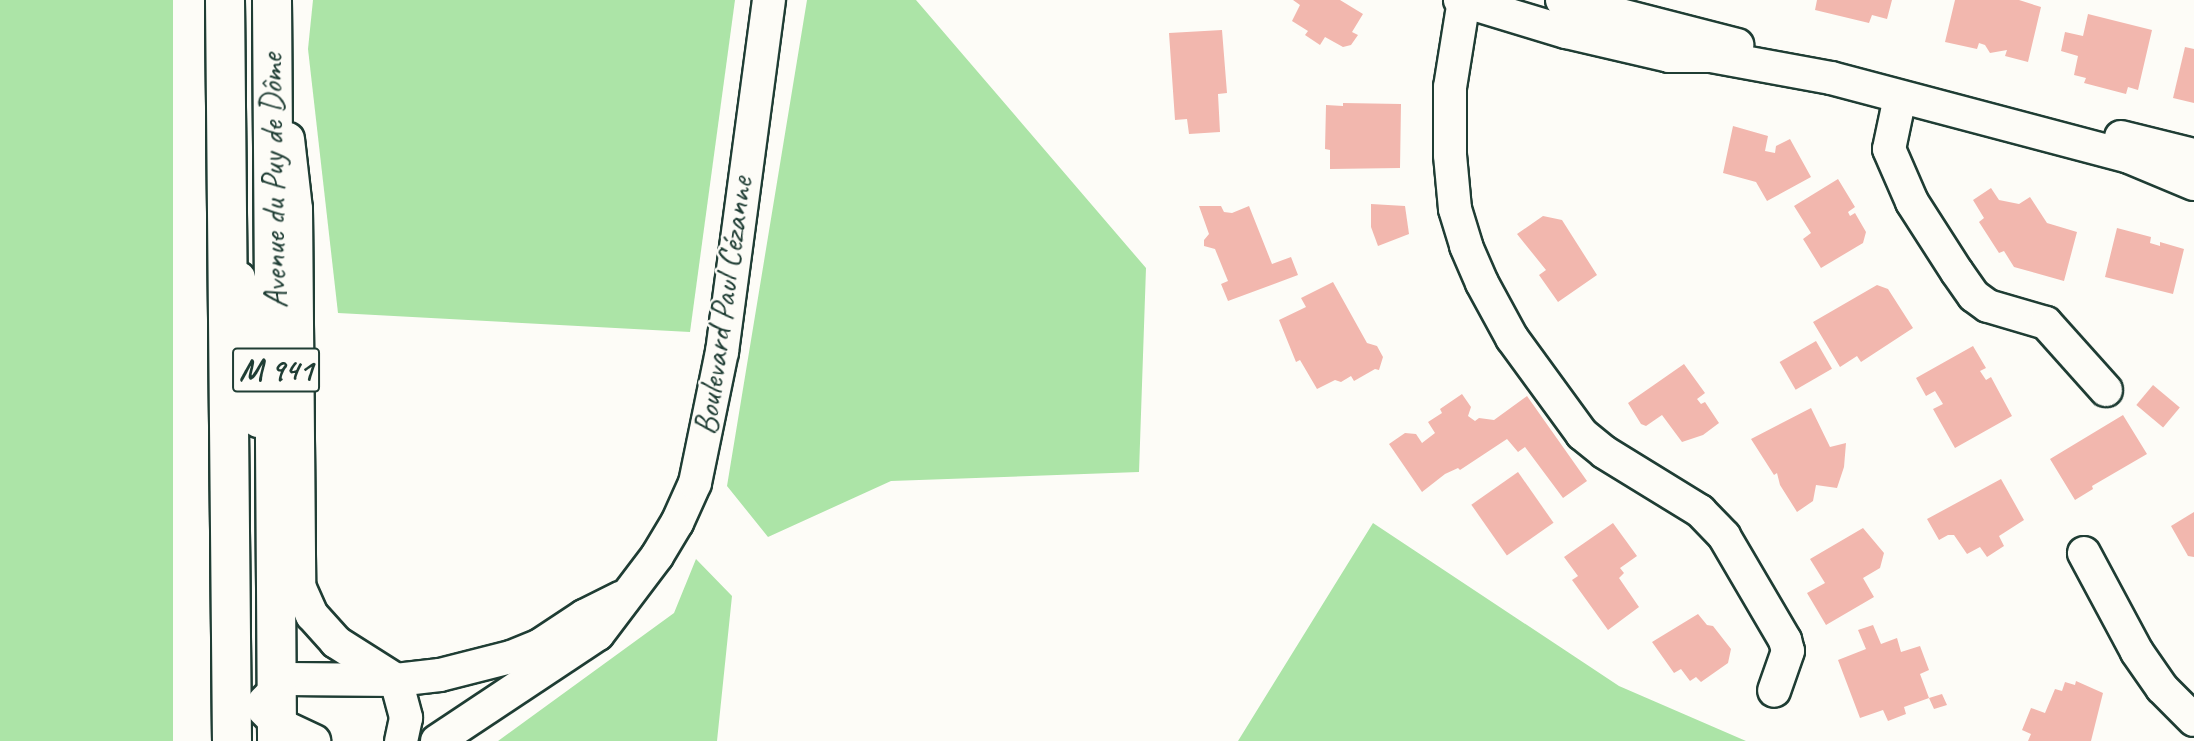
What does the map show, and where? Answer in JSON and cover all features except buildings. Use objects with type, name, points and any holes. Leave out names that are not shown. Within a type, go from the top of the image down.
[{"type":"main road","name":"Avenue du Puy de Dôme","points":[[225,0],[232,741]]},
{"type":"main road","name":"Avenue du Puy de Dôme","points":[[271,712],[272,3]]},
{"type":"street","name":"Boulevard Paul Cézanne","points":[[437,741],[598,634],[677,523],[695,483],[708,431],[722,352],[769,0]]},
{"type":"street","points":[[1562,0],[1769,53],[1831,78]]},
{"type":"street","points":[[1774,691],[1788,651],[1786,640],[1724,536],[1700,511],[1604,452],[1581,434],[1512,338],[1482,283],[1466,246],[1455,209],[1450,155],[1450,87],[1462,1],[1669,57],[1711,56],[1831,78],[2026,132],[2129,157],[2194,184]]},
{"type":"street","points":[[272,3],[296,209],[299,586],[312,615],[336,642],[396,680],[406,718],[401,741]]},
{"type":"street","points":[[1900,97],[1889,149],[1912,202],[1968,288],[1989,306],[2046,323],[2106,390]]},
{"type":"street","points":[[2026,132],[2057,125],[2078,126],[2194,155]]},
{"type":"street","points":[[229,229],[246,313],[258,396],[271,712],[314,741]]},
{"type":"street","points":[[2084,554],[2137,652],[2162,688],[2194,720]]},
{"type":"street","name":"Boulevard Paul Cézanne","points":[[271,712],[396,680],[440,675],[511,657],[540,645],[584,616],[629,593]]},
{"type":"green space","points":[[0,0],[173,0],[173,741],[0,741]]},
{"type":"green space","points":[[313,0],[735,0],[690,332],[338,313],[308,49]]},
{"type":"green space","points":[[807,0],[916,0],[1146,268],[1139,472],[891,481],[768,537],[727,486]]},
{"type":"green space","points":[[1373,523],[1619,686],[1746,741],[1238,741]]},
{"type":"green space","points":[[696,559],[732,596],[717,741],[498,741],[674,613]]}]
